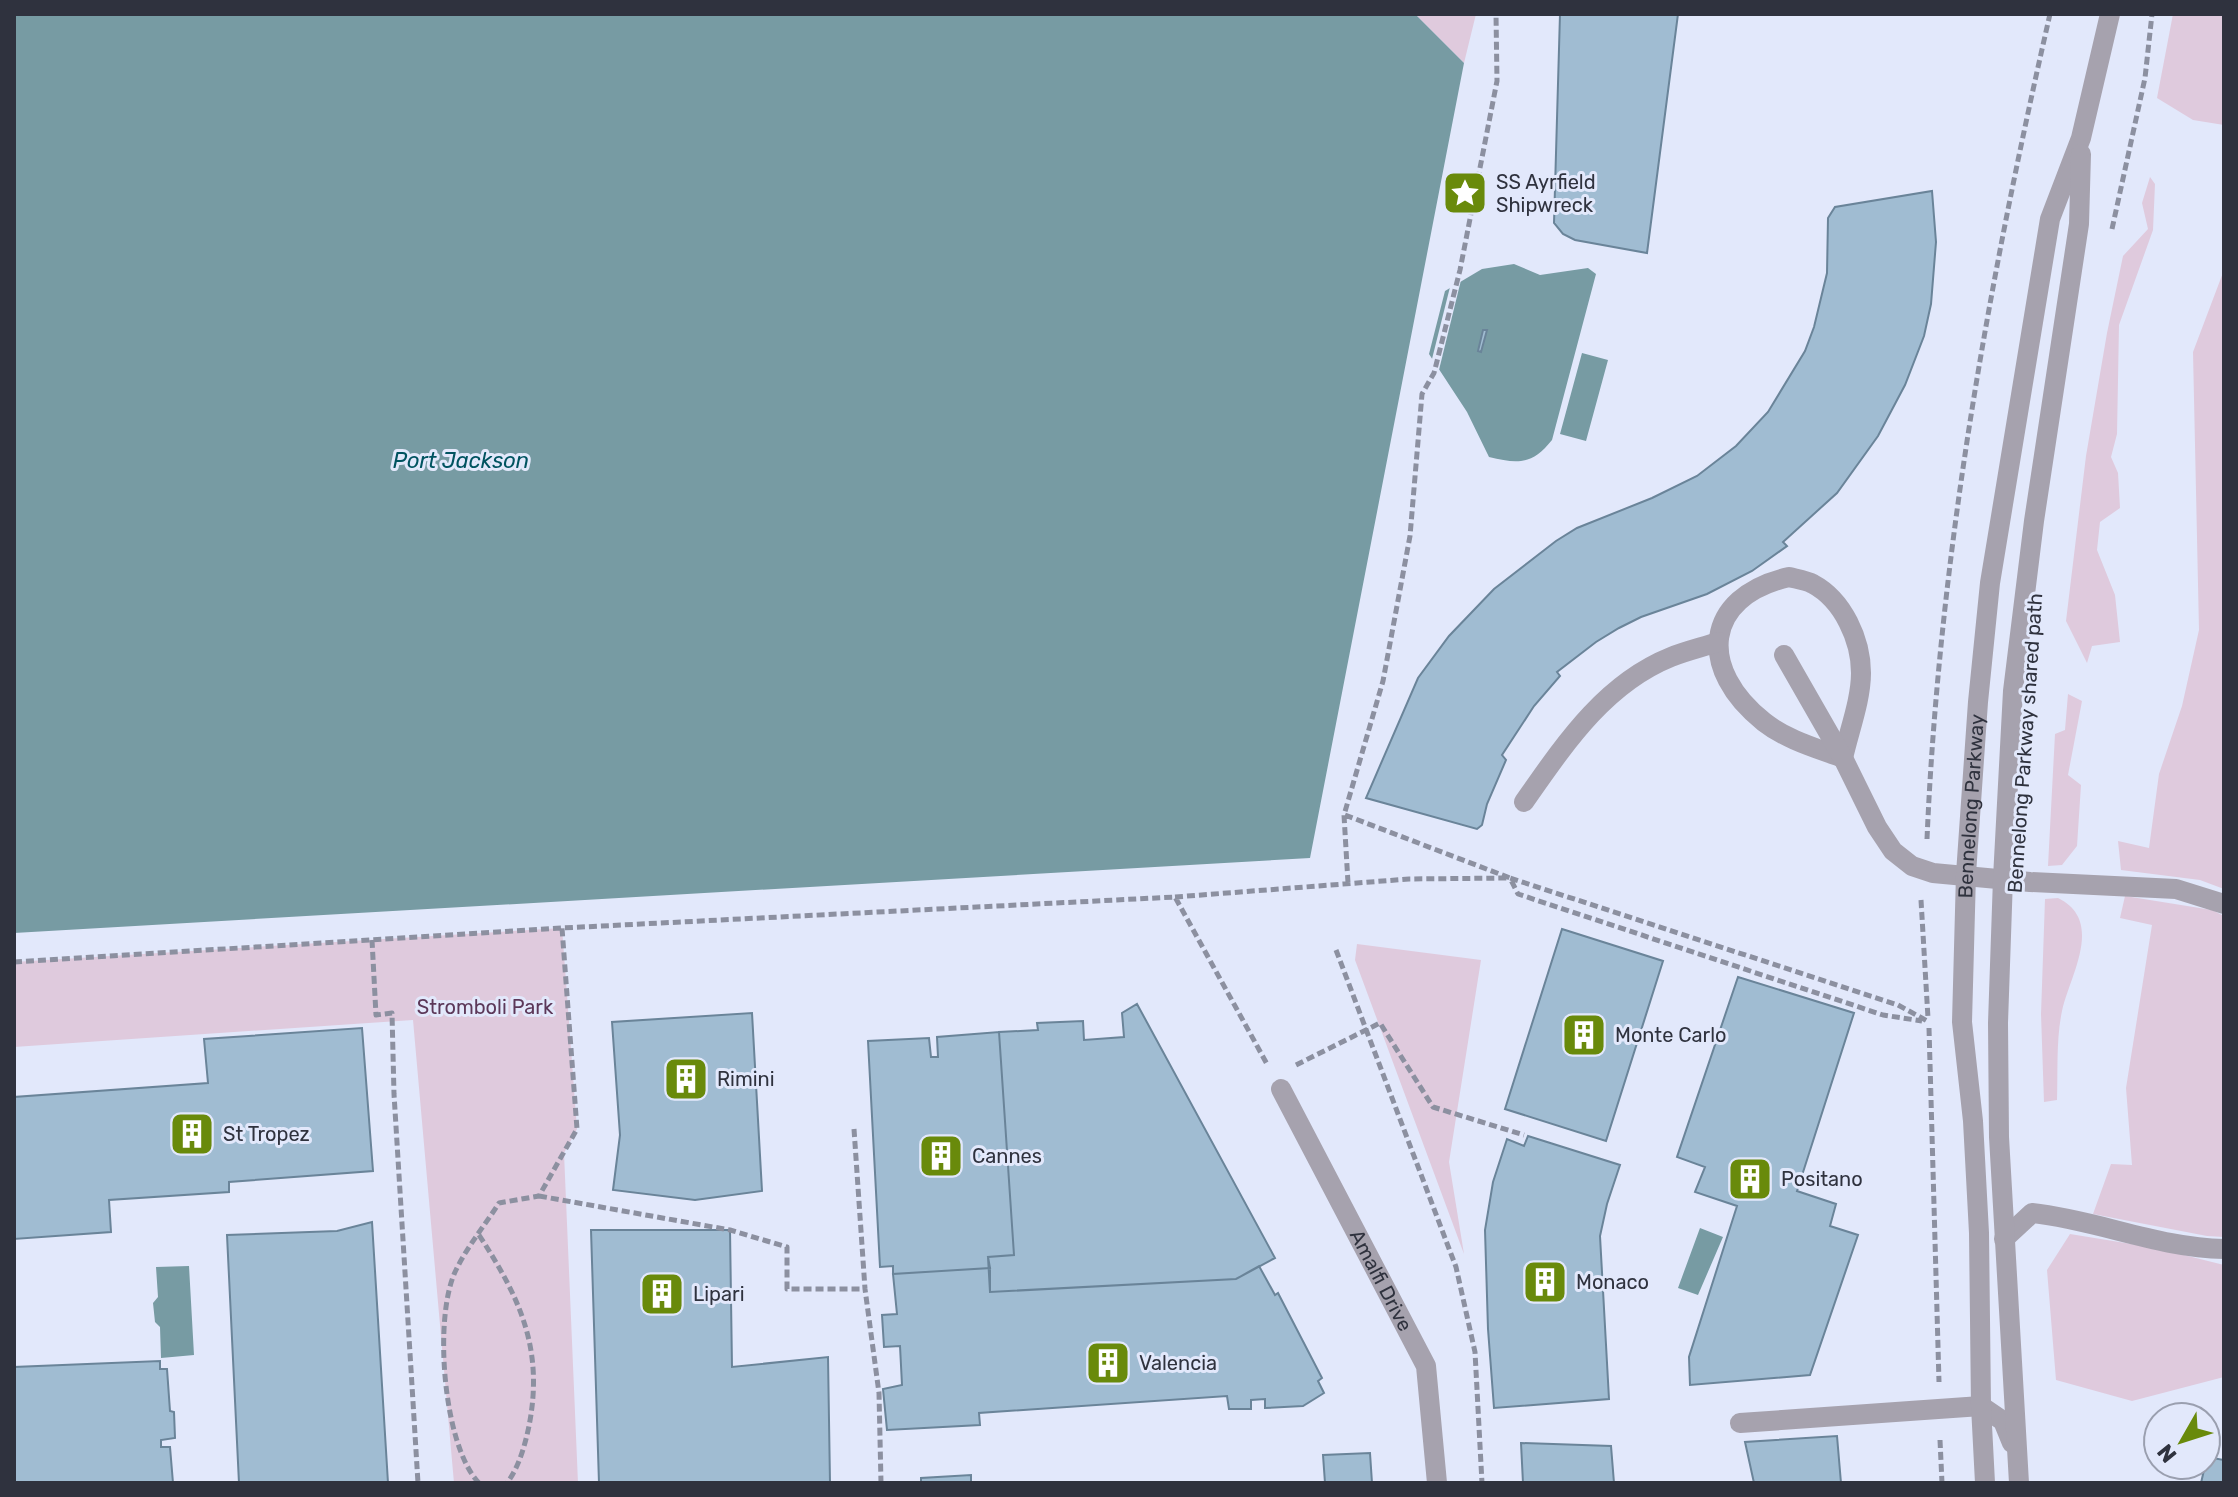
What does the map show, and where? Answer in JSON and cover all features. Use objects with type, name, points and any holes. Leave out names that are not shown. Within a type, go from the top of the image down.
[{"type":"street","name":"Bennelong Parkway","points":[[1985,1483],[1979,1233],[1973,1121],[1962,1022],[1966,874],[1988,598],[2050,219],[2081,138],[2110,14]]},
{"type":"street","name":"Bennelong Parkway","points":[[2019,1483],[1999,1137],[1998,1023],[2003,878],[2013,691],[2034,521],[2079,224],[2081,138]]},
{"type":"street","points":[[1789,577],[1812,583],[1834,599],[1849,623],[1858,647],[1861,674],[1843,758],[1786,737],[1745,704],[1729,684],[1719,663],[1721,625],[1732,606],[1748,592],[1767,582],[1789,577]]},
{"type":"street","points":[[1524,802],[1575,729],[1615,690],[1669,658],[1718,642]]},
{"type":"street","points":[[1784,655],[1843,758],[1877,827],[1893,851],[1912,866],[2030,882],[2176,889],[2224,904]]},
{"type":"street","name":"Amalfi Drive","points":[[1281,1089],[1426,1366],[1437,1483]]},
{"type":"street","points":[[2004,1239],[2032,1213],[2056,1215],[2185,1246],[2224,1249]]},
{"type":"street","points":[[1740,1423],[1981,1406],[2003,1421],[2017,1455]]},
{"type":"path","points":[[1348,883],[1344,815],[1383,681],[1410,536],[1422,394],[1434,373],[1460,270],[1497,81],[1496,14]]},
{"type":"path","points":[[2111,232],[2145,78],[2152,14]]},
{"type":"path","points":[[1344,815],[1510,878],[1898,1005],[1929,1022],[1883,1015],[1518,894],[1510,878]]},
{"type":"path","points":[[14,962],[562,928],[1175,897],[1409,879],[1510,878]]},
{"type":"path","points":[[1175,897],[1281,1089]]},
{"type":"path","points":[[539,1196],[577,1129],[562,928]]},
{"type":"path","points":[[372,940],[376,1015],[392,1013],[394,1094],[418,1483]]},
{"type":"path","points":[[1336,950],[1456,1267],[1475,1352],[1482,1483]]},
{"type":"path","points":[[1319,1054],[1380,1023],[1433,1107],[1524,1135]]},
{"type":"path","points":[[854,1129],[865,1289],[879,1393],[881,1483]]},
{"type":"path","points":[[479,1483],[471,1475],[456,1444],[444,1353],[444,1307],[455,1271],[499,1203],[539,1196],[730,1230],[787,1247],[787,1289],[865,1289]]},
{"type":"path","points":[[479,1235],[506,1277],[525,1318],[534,1358],[534,1400],[526,1442],[507,1483]]},
{"type":"green space","points":[[1415,14],[1476,14],[1464,63]]},
{"type":"green space","points":[[2173,14],[2224,14],[2224,125],[2193,120],[2157,98]]},
{"type":"green space","points":[[2150,177],[2155,184],[2153,230],[2119,325],[2117,434],[2111,457],[2118,473],[2120,508],[2100,522],[2097,550],[2115,595],[2120,642],[2092,646],[2087,663],[2066,621],[2086,456],[2123,256],[2148,229],[2142,203]]},
{"type":"green space","points":[[2224,270],[2224,889],[2200,880],[2121,870],[2118,841],[2149,848],[2159,774],[2182,706],[2199,630],[2193,352]]},
{"type":"green space","points":[[2068,694],[2082,701],[2068,775],[2081,785],[2077,846],[2062,865],[2048,866],[2055,734],[2065,730]]},
{"type":"green space","points":[[2125,896],[2212,910],[2224,916],[2224,1237],[2093,1214],[2111,1164],[2132,1165],[2126,1088],[2152,925],[2120,918]]},
{"type":"green space","points":[[2058,898],[2072,908],[2080,920],[2081,950],[2060,1022],[2057,1100],[2044,1102],[2041,1014],[2045,899]]},
{"type":"green space","name":"Stromboli Park","points":[[562,928],[577,1129],[564,1153],[578,1483],[454,1483],[413,1020],[14,1047],[14,962]]},
{"type":"green space","points":[[1357,944],[1481,960],[1449,1162],[1464,1254],[1355,960]]},
{"type":"green space","points":[[2070,1234],[2156,1248],[2224,1265],[2224,1377],[2132,1401],[2056,1380],[2047,1270]]},
{"type":"water","name":"Port Jackson","points":[[14,14],[1415,14],[1464,63],[1310,858],[14,933]]},
{"type":"water","points":[[1514,264],[1540,275],[1588,268],[1596,274],[1552,440],[1531,458],[1508,461],[1489,457],[1467,412],[1429,354],[1445,291],[1482,269]]},
{"type":"water","points":[[1582,353],[1608,360],[1586,441],[1560,434]]},
{"type":"water","points":[[1700,1228],[1723,1237],[1698,1295],[1678,1288]]},
{"type":"water","points":[[189,1266],[194,1355],[161,1358],[160,1327],[155,1322],[153,1303],[158,1297],[156,1267]]},
{"type":"pier","points":[[1462,276],[1438,374],[1431,363],[1451,283]]},
{"type":"building","points":[[1560,14],[1678,14],[1647,253],[1575,240],[1563,234],[1554,223]]},
{"type":"building","points":[[1932,191],[1936,242],[1931,304],[1924,336],[1905,385],[1878,436],[1837,493],[1783,542],[1787,546],[1752,571],[1707,594],[1619,628],[1557,672],[1560,676],[1534,706],[1502,755],[1506,760],[1487,804],[1482,825],[1477,829],[1366,798],[1418,678],[1449,636],[1494,589],[1577,528],[1697,476],[1736,446],[1768,412],[1805,351],[1814,327],[1827,273],[1828,218],[1835,207]]},
{"type":"building","points":[[1483,330],[1487,330],[1481,352],[1478,351]]},
{"type":"building","name":"Monte Carlo","points":[[1562,929],[1663,961],[1606,1141],[1505,1109]]},
{"type":"building","name":"Positano","points":[[1738,977],[1854,1013],[1797,1191],[1836,1204],[1830,1226],[1858,1235],[1810,1375],[1690,1385],[1689,1357],[1737,1206],[1695,1192],[1705,1167],[1677,1157]]},
{"type":"building","points":[[1137,1004],[1275,1258],[1236,1279],[990,1292],[988,1257],[1014,1255],[999,1032],[1038,1030],[1037,1023],[1083,1021],[1084,1040],[1124,1037],[1122,1013]]},
{"type":"building","name":"Rimini","points":[[752,1013],[762,1191],[695,1200],[613,1190],[620,1135],[612,1022]]},
{"type":"building","name":"St Tropez","points":[[362,1028],[373,1171],[229,1182],[229,1192],[109,1200],[111,1232],[14,1239],[14,1097],[208,1083],[204,1039]]},
{"type":"building","name":"Cannes","points":[[999,1032],[1014,1255],[988,1257],[990,1268],[893,1274],[893,1266],[880,1267],[868,1041],[929,1038],[931,1057],[938,1057],[937,1037]]},
{"type":"building","name":"Monaco","points":[[1528,1136],[1620,1165],[1600,1236],[1609,1399],[1494,1408],[1485,1230],[1493,1182],[1507,1139],[1524,1146]]},
{"type":"building","points":[[372,1222],[388,1483],[239,1483],[227,1235],[337,1231]]},
{"type":"building","name":"Lipari","points":[[591,1230],[730,1230],[732,1367],[828,1357],[830,1483],[599,1483]]},
{"type":"building","name":"Valencia","points":[[1259,1266],[1275,1295],[1278,1293],[1322,1378],[1318,1381],[1324,1393],[1303,1406],[1265,1408],[1265,1399],[1251,1400],[1251,1409],[1229,1409],[1227,1396],[979,1413],[980,1425],[887,1430],[883,1389],[902,1385],[900,1346],[884,1347],[882,1315],[897,1314],[893,1274],[990,1268],[990,1292],[1236,1279]]},
{"type":"building","points":[[160,1361],[160,1369],[167,1369],[170,1411],[174,1412],[175,1438],[161,1440],[161,1447],[170,1447],[173,1483],[14,1483],[14,1367]]},
{"type":"building","points":[[1837,1436],[1841,1483],[1754,1483],[1745,1442]]},
{"type":"building","points":[[1521,1443],[1611,1446],[1614,1483],[1523,1483]]},
{"type":"building","points":[[1370,1453],[1372,1483],[1325,1483],[1323,1455]]},
{"type":"building","points":[[2224,1460],[2224,1483],[2201,1483],[2222,1481]]},
{"type":"building","points":[[971,1475],[971,1483],[921,1483],[921,1478]]},
{"type":"place","name":"SS Ayrfield Shipwreck","points":[[1465,193]]},
{"type":"place","name":"Monte Carlo","points":[[1584,1035]]},
{"type":"place","name":"Rimini","points":[[686,1079]]},
{"type":"place","name":"St Tropez","points":[[192,1134]]},
{"type":"place","name":"Cannes","points":[[941,1156]]},
{"type":"place","name":"Positano","points":[[1750,1179]]},
{"type":"place","name":"Monaco","points":[[1545,1282]]},
{"type":"place","name":"Lipari","points":[[662,1294]]},
{"type":"place","name":"Valencia","points":[[1108,1363]]}]
